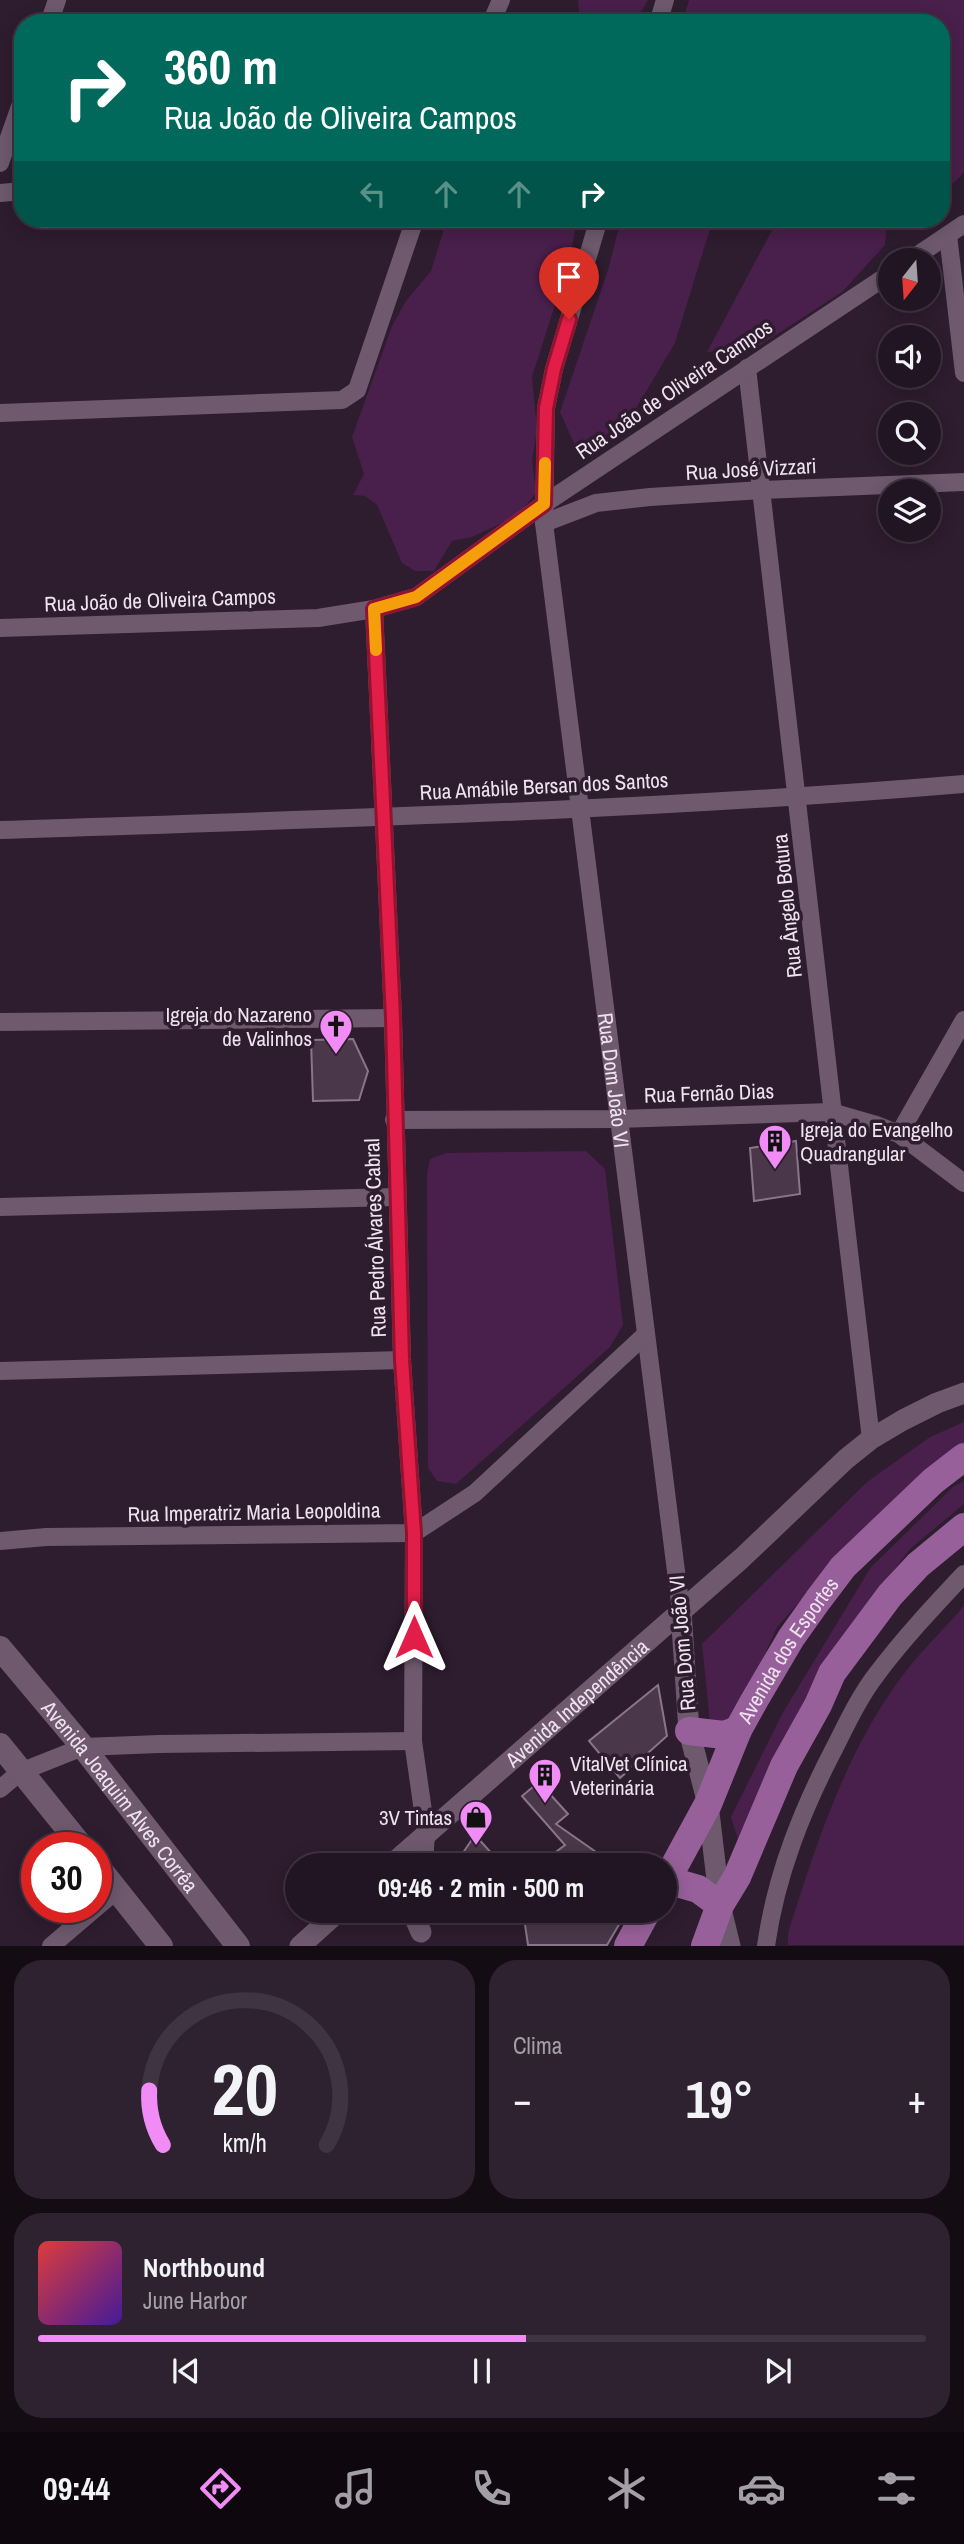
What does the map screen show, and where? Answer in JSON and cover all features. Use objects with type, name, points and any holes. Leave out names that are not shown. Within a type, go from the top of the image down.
[{"type":"main road","name":"Avenida dos Esportes","points":[[677,1861],[708,1804],[738,1730],[791,1638],[843,1567],[933,1481],[964,1457]]},
{"type":"main road","points":[[705,1945],[720,1905],[737,1877],[784,1766],[818,1705],[832,1673],[890,1595],[918,1565],[964,1527]]},
{"type":"main road","name":"Avenida Joaquim Alves Corrêa","points":[[0,1648],[83,1747],[238,1945]]},
{"type":"main road","points":[[689,1731],[724,1735],[738,1730]]},
{"type":"main road","points":[[0,1745],[70,1832]]},
{"type":"main road","points":[[112,1882],[162,1945]]},
{"type":"main road","points":[[677,1884],[698,1889],[720,1905]]},
{"type":"main road","points":[[628,1945],[641,1923]]},
{"type":"street","points":[[0,163],[14,123]]},
{"type":"street","points":[[928,248],[964,225]]},
{"type":"street","points":[[0,413],[342,400],[358,390],[412,228]]},
{"type":"street","name":"Rua Dom João VI","points":[[596,228],[554,369],[546,408],[544,523],[681,1611],[689,1731],[708,1804],[720,1905],[730,1945]]},
{"type":"street","points":[[948,235],[964,373]]},
{"type":"street","name":"Rua João de Oliveira Campos","points":[[0,628],[318,618],[374,609],[416,597],[544,504],[878,282]]},
{"type":"street","name":"Rua Ângelo Botura","points":[[747,368],[798,798],[831,1112],[872,1439]]},
{"type":"street","name":"Rua José Vizzari","points":[[544,523],[596,503],[762,490],[964,482]]},
{"type":"street","name":"Rua Pedro Álvares Cabral","points":[[374,609],[393,1018],[402,1360],[414,1533],[413,1741],[426,1832],[425,1853]]},
{"type":"street","name":"Rua Amábile Bersan dos Santos","points":[[0,830],[579,809],[798,798],[964,784]]},
{"type":"street","points":[[0,1022],[393,1018]]},
{"type":"street","points":[[899,1134],[964,1020]]},
{"type":"street","name":"Rua Fernão Dias","points":[[394,1120],[618,1119],[831,1112],[899,1134],[964,1183]]},
{"type":"street","points":[[0,1207],[396,1197]]},
{"type":"street","points":[[414,1533],[456,1508],[475,1493],[645,1335]]},
{"type":"street","points":[[0,1371],[402,1360]]},
{"type":"street","name":"Avenida Independência","points":[[404,1853],[742,1558],[846,1458],[872,1439],[925,1408],[964,1393]]},
{"type":"street","name":"Rua Imperatriz Maria Leopoldina","points":[[0,1541],[46,1537],[414,1533]]},
{"type":"street","points":[[766,1945],[782,1871],[798,1825],[850,1718],[874,1677],[915,1626],[964,1574]]},
{"type":"street","points":[[0,1789],[20,1772],[83,1747],[413,1741]]},
{"type":"street","points":[[51,1945],[118,1889]]},
{"type":"street","points":[[300,1945],[325,1923]]},
{"type":"shaded area","points":[[578,0],[648,0],[640,14],[579,14]]},
{"type":"shaded area","points":[[689,0],[964,0],[964,172],[953,184],[950,178],[950,14],[685,14]]},
{"type":"shaded area","points":[[444,228],[575,228],[570,258],[532,377],[537,430],[532,460],[536,493],[517,516],[472,537],[452,541],[434,571],[415,571],[402,563],[377,505],[365,496],[353,495],[364,474],[352,437],[392,326],[406,301],[431,271]]},
{"type":"shaded area","points":[[619,228],[710,228],[675,343],[623,430],[580,457],[560,412],[608,270]]},
{"type":"shaded area","points":[[773,228],[886,228],[885,245],[878,248],[878,253],[842,292],[756,348],[707,352]]},
{"type":"shaded area","points":[[586,1151],[605,1169],[623,1325],[610,1347],[456,1484],[437,1481],[428,1468],[427,1174],[430,1159],[446,1153]]},
{"type":"shaded area","points":[[964,1422],[964,1446],[828,1570],[777,1627],[735,1722],[710,1724],[702,1644],[867,1482],[930,1437]]},
{"type":"shaded area","points":[[964,1481],[964,1504],[910,1549],[838,1643],[740,1846],[731,1817],[782,1714],[871,1567],[953,1487]]},
{"type":"shaded area","points":[[964,1606],[964,1945],[788,1945],[788,1933],[820,1836],[861,1741],[904,1673]]},
{"type":"building","name":"Igreja do Nazareno de Valinhos","points":[[353,1039],[368,1071],[359,1100],[313,1101],[311,1040]]},
{"type":"building","name":"Igreja do Evangelho Quadrangular","points":[[796,1141],[800,1194],[754,1201],[750,1148]]},
{"type":"building","points":[[658,1685],[667,1736],[620,1778],[589,1741]]},
{"type":"building","name":"VitalVet Clínica Veterinária","points":[[539,1782],[568,1814],[556,1824],[597,1853],[554,1853],[565,1845],[522,1796]]},
{"type":"building","points":[[475,1835],[491,1853],[463,1853]]},
{"type":"building","points":[[525,1923],[620,1923],[607,1945],[528,1945]]},
{"type":"slow traffic","points":[[376,650],[374,609],[416,597],[544,504],[545,463]]},
{"type":"place","name":"Igreja do Nazareno de Valinhos","points":[[336,1056]]},
{"type":"place","name":"Igreja do Evangelho Quadrangular","points":[[775,1171]]},
{"type":"place","name":"VitalVet Clínica Veterinária","points":[[545,1805]]},
{"type":"place","name":"3V Tintas","points":[[476,1847]]},
{"type":"route","points":[[414,1637],[414,1533],[402,1360],[393,1018],[374,609],[416,597],[544,504],[546,408],[569,319]]}]
